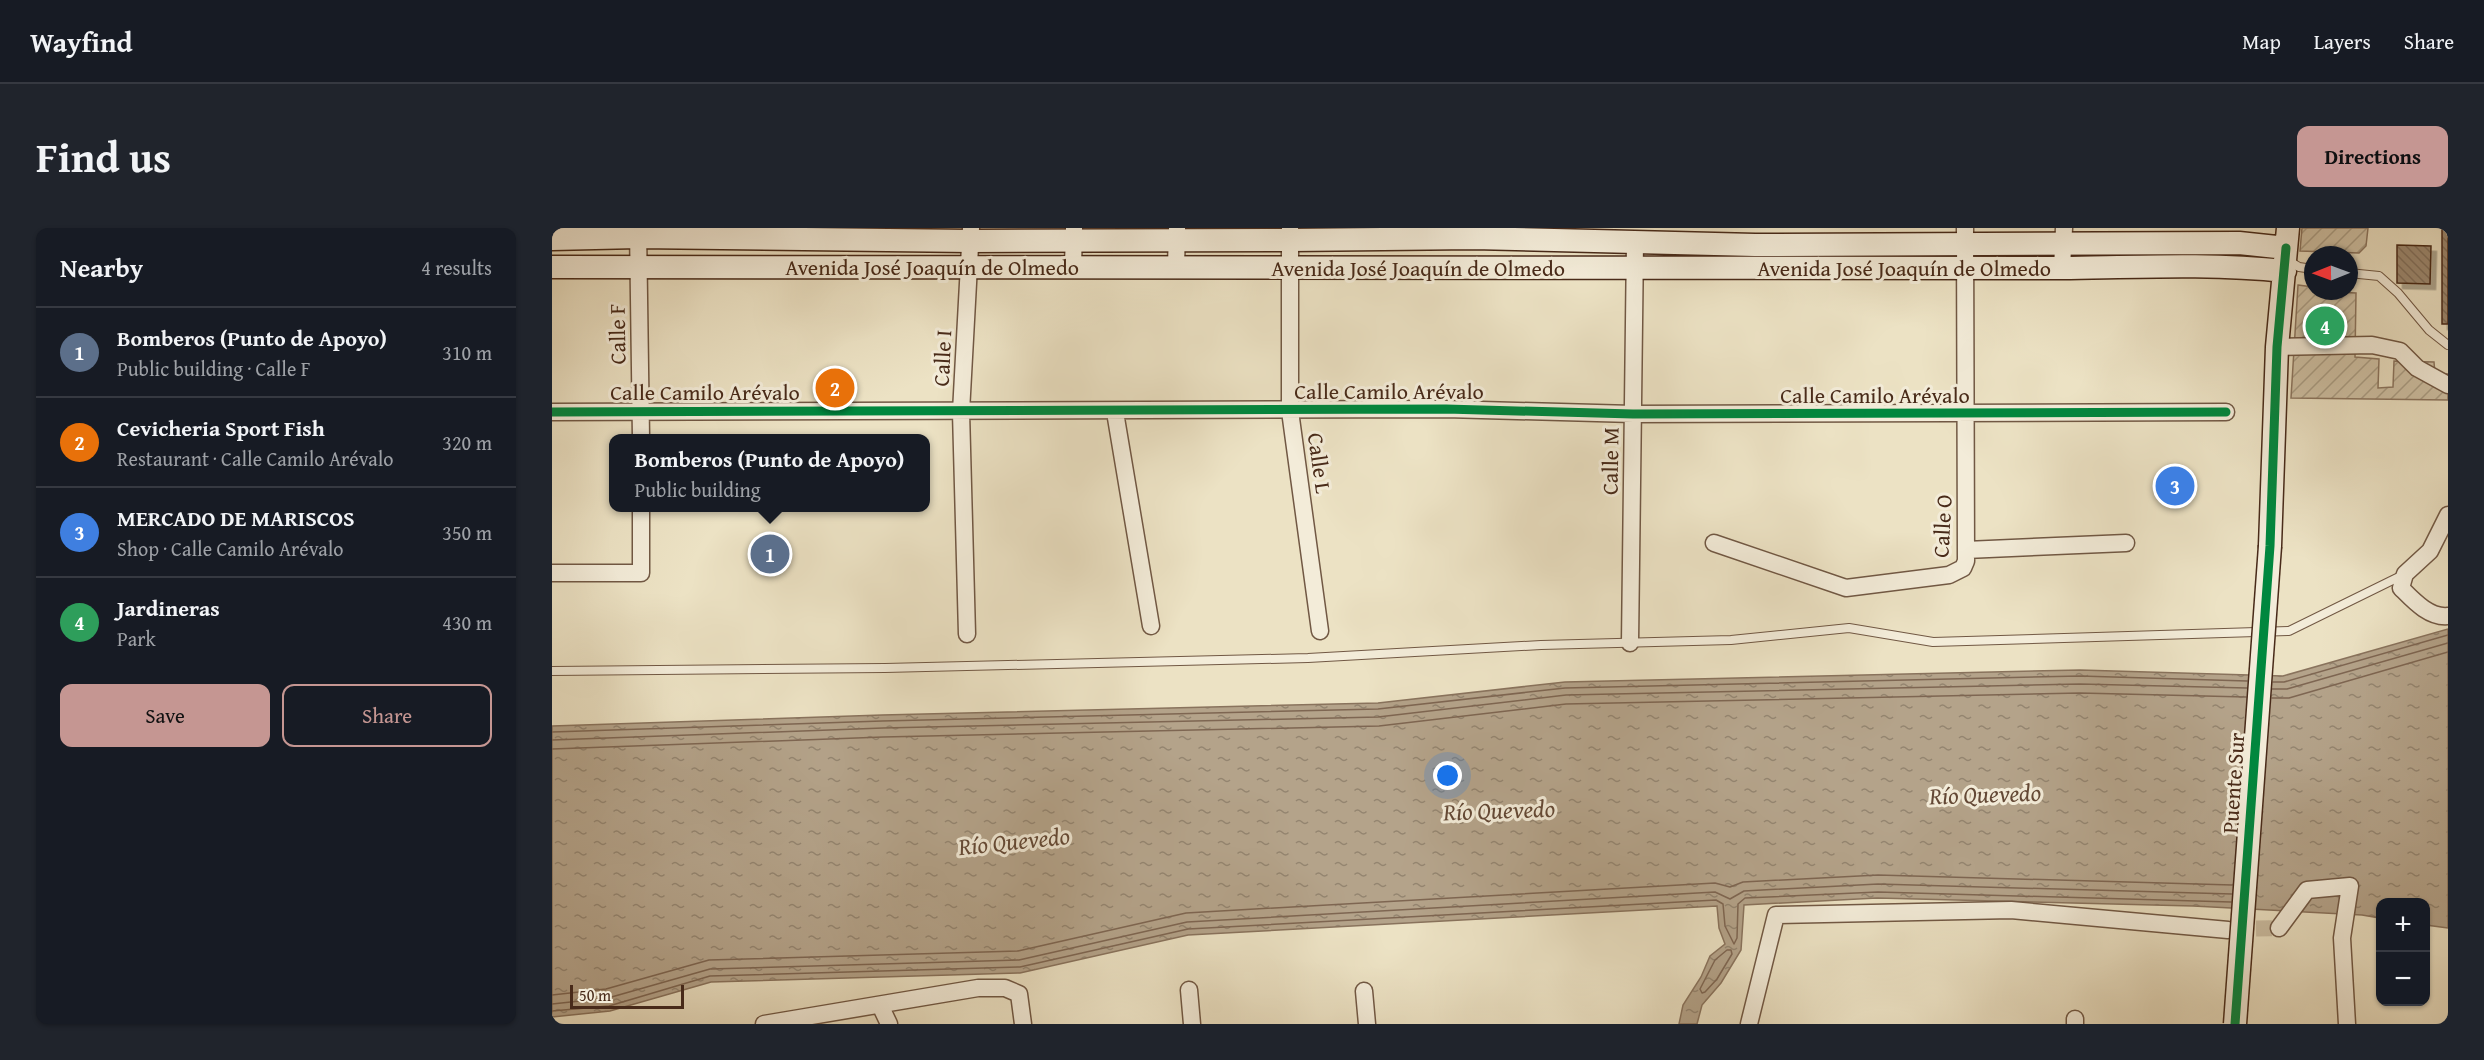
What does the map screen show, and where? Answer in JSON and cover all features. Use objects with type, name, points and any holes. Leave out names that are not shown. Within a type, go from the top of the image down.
[{"type":"main road","points":[[1725,228],[1755,245],[1786,267]]},
{"type":"main road","name":"Avenida José Joaquín de Olmedo","points":[[552,239],[638,233],[1291,234],[1470,231],[1635,243],[1755,245],[1840,236],[1966,247],[2062,268],[2168,246]]},
{"type":"main road","name":"Avenida José Joaquín de Olmedo","points":[[552,267],[1786,267],[2064,236],[2168,246],[2239,243],[2286,251]]},
{"type":"main road","points":[[2277,347],[2286,251]]},
{"type":"main road","name":"Puente Sur","points":[[2235,1024],[2270,546],[2277,347]]},
{"type":"street","name":"Calle F","points":[[638,233],[641,434]]},
{"type":"street","points":[[1073,267],[1074,233]]},
{"type":"street","name":"Calle I","points":[[967,634],[961,412],[971,234]]},
{"type":"street","points":[[1176,267],[1177,234]]},
{"type":"street","name":"Calle L","points":[[1291,234],[1290,411],[1320,631]]},
{"type":"street","points":[[2062,268],[2064,236]]},
{"type":"street","name":"Calle M","points":[[1630,643],[1635,243]]},
{"type":"street","name":"Calle O","points":[[1714,543],[1846,588],[1949,575],[1963,568],[1966,550],[1966,247]]},
{"type":"street","points":[[2277,347],[2372,345],[2400,351],[2417,368],[2448,385]]},
{"type":"street","name":"Calle Camilo Arévalo","points":[[552,412],[1115,412],[1446,409],[1633,414],[2226,412]]},
{"type":"street","points":[[1115,412],[1151,626]]},
{"type":"street","points":[[552,573],[641,573],[641,512]]},
{"type":"street","points":[[2448,515],[2430,551],[2405,574],[2401,588],[2420,607],[2443,617],[2448,616]]},
{"type":"street","points":[[1966,550],[2126,543]]},
{"type":"street","points":[[2279,927],[2307,890],[2350,886],[2342,938],[2347,1024]]},
{"type":"street","points":[[1749,1024],[1776,915],[2011,910],[2228,930]]},
{"type":"street","points":[[764,1024],[978,988],[1005,988],[1019,994],[1023,1024]]},
{"type":"street","points":[[1189,990],[1192,1024]]},
{"type":"street","points":[[1364,991],[1367,1024]]},
{"type":"street","points":[[880,1005],[889,1024]]},
{"type":"lane","points":[[2286,251],[2299,267],[2304,268]]},
{"type":"lane","points":[[2358,274],[2379,276],[2398,293],[2429,330],[2448,345]]},
{"type":"lane","points":[[552,671],[885,668],[1308,658],[1541,645],[1731,640],[1849,628],[1933,642],[2289,631],[2405,574]]},
{"type":"shaded area","points":[[2302,228],[2368,228],[2366,246],[2359,253],[2358,246],[2304,246],[2304,251],[2300,251]]},
{"type":"shaded area","points":[[2298,285],[2304,286],[2304,300],[2356,300],[2355,357],[2379,359],[2378,388],[2393,387],[2394,361],[2434,362],[2435,374],[2448,374],[2448,400],[2291,398]]},
{"type":"water","name":"Río Quevedo","points":[[2448,629],[2448,928],[2430,926],[2430,898],[2376,898],[2376,917],[2193,906],[1877,898],[1744,905],[1741,950],[1721,983],[1702,1005],[1697,1024],[1679,1024],[1683,1005],[1701,977],[1710,956],[1725,944],[1719,928],[1717,906],[1188,935],[1020,973],[711,982],[610,1011],[552,1017],[552,726],[882,715],[1378,703],[1565,682],[2080,670],[2283,676]]},
{"type":"building","points":[[2442,228],[2448,228],[2448,324],[2442,324]]},
{"type":"building","points":[[2397,245],[2431,246],[2430,284],[2397,283]]},
{"type":"tunnel","points":[[2232,929],[2279,928]]},
{"type":"cycle path","points":[[2235,1024],[2270,546],[2277,347],[2286,248]]},
{"type":"cycle path","points":[[552,412],[1446,409],[1633,414],[2226,412]]},
{"type":"place","name":"Jardineras","points":[[2325,326]]},
{"type":"place","name":"Cevicheria Sport Fish","points":[[835,388]]},
{"type":"place","name":"MERCADO DE MARISCOS","points":[[2175,486]]},
{"type":"place","name":"Bomberos (Punto de Apoyo)","points":[[770,554]]}]
